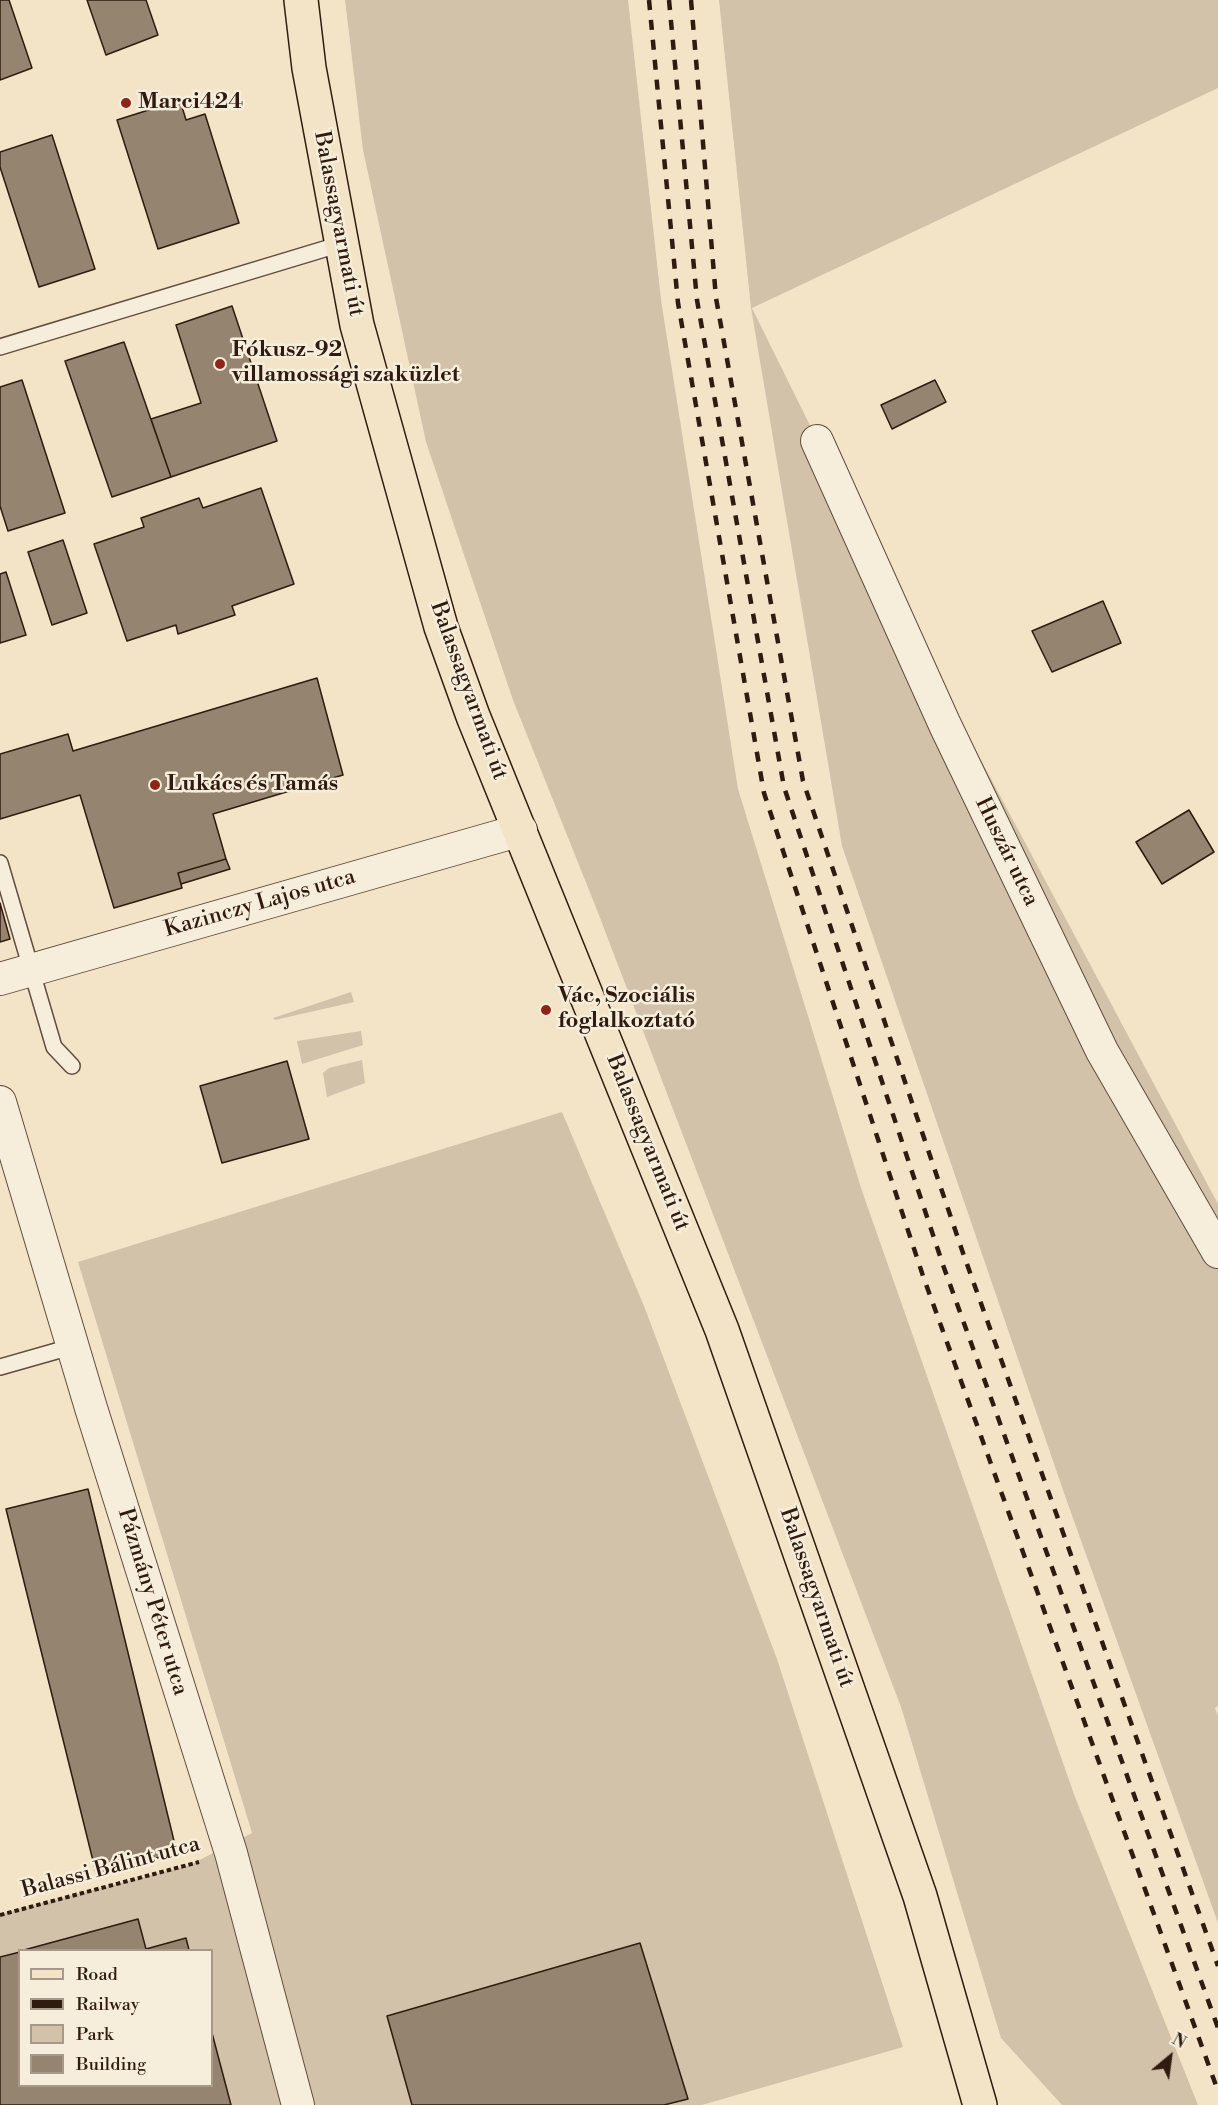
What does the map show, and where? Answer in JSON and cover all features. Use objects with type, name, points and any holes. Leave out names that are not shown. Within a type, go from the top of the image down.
[{"type":"main road","name":"Balassagyarmati út","points":[[302,0],[309,68],[357,325],[441,627],[473,716],[722,1330],[920,1896],[980,2105]]},
{"type":"street","name":"Huszár utca","points":[[817,441],[945,725],[1102,1051],[1218,1252]]},
{"type":"street","name":"Kazinczy Lajos utca","points":[[0,979],[521,830]]},
{"type":"street","name":"Pázmány Péter utca","points":[[0,1102],[231,1853],[298,2105]]},
{"type":"lane","points":[[0,347],[341,244]]},
{"type":"lane","points":[[0,863],[54,1047],[72,1066]]},
{"type":"lane","points":[[0,1367],[74,1346]]},
{"type":"path","name":"Balassi Bálint utca","points":[[0,1915],[231,1853]]},
{"type":"green space","points":[[345,0],[628,0],[661,300],[738,789],[862,1191],[1075,1797],[1198,2105],[1062,2105],[1001,2038],[901,1707],[597,910],[513,700],[426,442],[363,150]]},
{"type":"green space","points":[[719,0],[1218,0],[1218,88],[752,308],[903,614],[1218,1204],[1218,1706],[1215,1708],[1218,1716],[1218,1923],[1064,1493],[842,846],[751,308]]},
{"type":"green space","points":[[351,992],[354,1002],[275,1020],[273,1018]]},
{"type":"green space","points":[[361,1031],[363,1045],[302,1064],[297,1041]]},
{"type":"green space","points":[[362,1060],[365,1083],[327,1097],[323,1073],[329,1068]]},
{"type":"green space","points":[[562,1112],[644,1306],[777,1659],[903,2047],[702,2105],[0,2105],[0,1914],[190,1865],[252,1833],[78,1262]]},
{"type":"building","points":[[0,0],[9,0],[32,68],[0,80]]},
{"type":"building","points":[[87,0],[146,0],[158,35],[106,55]]},
{"type":"building","points":[[180,100],[186,120],[205,114],[239,223],[158,249],[117,120]]},
{"type":"building","points":[[52,135],[95,269],[39,287],[0,167],[0,152]]},
{"type":"building","name":"Fókusz-92 villamossági szaküzlet","points":[[232,306],[277,441],[171,477],[151,419],[201,403],[176,325]]},
{"type":"building","points":[[124,342],[171,477],[112,497],[65,361]]},
{"type":"building","points":[[22,380],[65,513],[8,531],[0,506],[0,387]]},
{"type":"building","points":[[935,380],[946,402],[892,429],[881,405]]},
{"type":"building","points":[[261,488],[294,584],[232,606],[235,615],[178,634],[176,625],[127,641],[94,544],[144,527],[141,518],[199,498],[203,508]]},
{"type":"building","points":[[63,540],[87,613],[52,625],[28,552]]},
{"type":"building","points":[[6,572],[26,635],[0,643],[0,574]]},
{"type":"building","points":[[1103,601],[1121,643],[1052,672],[1032,631]]},
{"type":"building","name":"Lukács és Tamás","points":[[317,678],[343,775],[213,814],[226,859],[178,873],[182,888],[114,908],[80,795],[0,819],[0,754],[68,734],[73,751]]},
{"type":"building","points":[[1189,810],[1214,852],[1162,884],[1136,842]]},
{"type":"building","points":[[226,859],[230,869],[181,884],[178,873]]},
{"type":"building","points":[[0,903],[10,939],[0,942]]},
{"type":"building","points":[[287,1061],[309,1139],[222,1163],[200,1086]]},
{"type":"building","points":[[88,1489],[177,1853],[96,1873],[6,1509]]},
{"type":"building","points":[[138,1919],[146,1949],[28,1949]]},
{"type":"building","points":[[186,1938],[189,1949],[146,1949]]},
{"type":"building","points":[[640,1943],[688,2099],[664,2105],[412,2105],[387,2016]]},
{"type":"building","points":[[18,1952],[18,2087],[213,2087],[213,2037],[231,2105],[0,2105],[0,1957]]},
{"type":"railway","points":[[649,0],[678,303],[764,793],[923,1276],[1218,2091]]},
{"type":"railway","points":[[669,0],[697,300],[784,787],[943,1265],[1218,2028]]},
{"type":"railway","points":[[691,0],[716,298],[803,781],[963,1253],[1218,1966]]},
{"type":"place","name":"Marci424","points":[[126,103]]},
{"type":"place","name":"Fókusz-92 villamossági szaküzlet","points":[[220,364]]},
{"type":"place","name":"Lukács és Tamás","points":[[155,785]]},
{"type":"place","name":"Vác, Szociális foglalkoztató","points":[[546,1010]]}]
